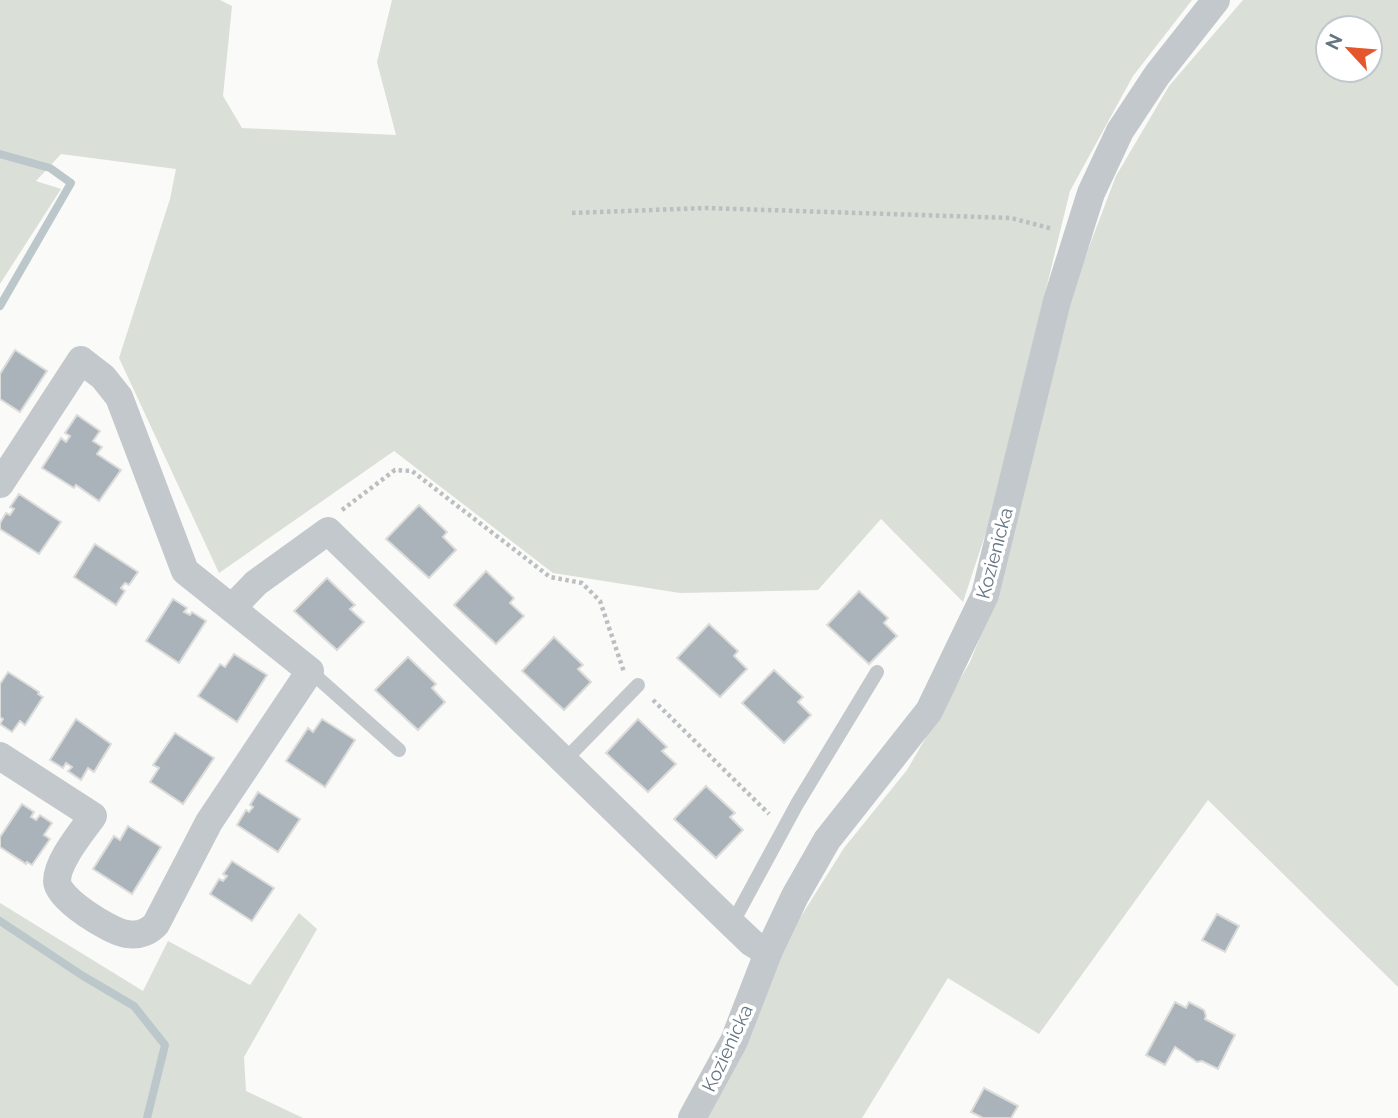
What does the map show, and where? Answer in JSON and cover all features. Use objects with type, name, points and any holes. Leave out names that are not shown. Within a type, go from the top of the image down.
[{"type":"street","name":"Kozienicka","points":[[692,1118],[734,1041],[768,953],[795,896],[827,840],[929,711],[985,595],[1057,301],[1091,193],[1120,131],[1157,75],[1216,0]]},
{"type":"street","points":[[0,484],[81,360],[103,377],[119,397],[186,571],[310,671],[209,822],[156,923],[152,928],[136,934],[116,931],[67,900],[57,886],[63,862],[93,816],[0,756]]},
{"type":"street","points":[[232,608],[256,583],[328,531],[732,924],[752,943],[768,953]]},
{"type":"lane","points":[[310,671],[398,750]]},
{"type":"lane","points":[[732,924],[784,828],[877,672]]},
{"type":"lane","points":[[564,761],[638,685]]},
{"type":"path","points":[[572,214],[706,208],[1011,218],[1078,235]]},
{"type":"path","points":[[328,531],[344,507],[395,470],[412,471],[550,577],[582,583],[600,601],[622,670],[784,828]]},
{"type":"shaded area","points":[[0,0],[220,0],[232,6],[223,96],[242,128],[396,135],[377,62],[392,0],[1192,0],[1133,76],[1070,191],[988,526],[963,602],[881,519],[818,590],[680,593],[553,573],[394,451],[219,573],[119,358],[170,199],[176,169],[61,154],[36,181],[61,189],[0,284]]},
{"type":"shaded area","points":[[1243,0],[1398,0],[1398,987],[1208,800],[1039,1034],[948,978],[862,1118],[706,1118],[800,918],[844,848],[907,770],[970,662],[999,590],[1076,281],[1116,176],[1169,86]]},
{"type":"shaded area","points":[[0,903],[143,991],[168,941],[250,985],[299,913],[317,929],[244,1057],[246,1091],[303,1118],[0,1118]]},
{"type":"building","points":[[15,350],[47,371],[20,412],[0,399],[0,374]]},
{"type":"building","points":[[77,415],[100,431],[93,441],[102,447],[97,454],[121,470],[99,501],[76,485],[74,488],[42,468],[61,438],[66,442],[70,436],[65,433]]},
{"type":"building","points":[[19,494],[61,522],[39,554],[0,529],[0,523],[6,513],[10,515],[14,509],[10,507]]},
{"type":"building","points":[[419,505],[447,532],[443,537],[456,550],[429,578],[386,539]]},
{"type":"building","points":[[95,544],[138,572],[129,585],[125,583],[121,588],[125,591],[116,605],[74,577]]},
{"type":"building","points":[[486,571],[514,598],[510,603],[524,616],[496,644],[454,605]]},
{"type":"building","points":[[327,578],[355,605],[350,609],[364,622],[337,650],[294,611]]},
{"type":"building","points":[[859,591],[888,618],[884,623],[897,636],[869,664],[827,625]]},
{"type":"building","points":[[173,599],[187,608],[184,612],[190,615],[192,612],[206,621],[179,663],[146,641]]},
{"type":"building","points":[[709,624],[738,651],[734,656],[747,669],[720,697],[677,658]]},
{"type":"building","points":[[554,637],[583,665],[578,669],[591,682],[564,710],[522,671]]},
{"type":"building","points":[[234,654],[267,675],[237,722],[198,696],[220,664],[225,667]]},
{"type":"building","points":[[408,657],[436,684],[432,688],[445,702],[418,730],[375,690]]},
{"type":"building","points":[[774,670],[803,697],[798,702],[811,715],[784,743],[742,703]]},
{"type":"building","points":[[8,672],[43,697],[25,725],[20,721],[12,732],[0,724],[3,719],[0,717],[0,684]]},
{"type":"building","points":[[76,719],[111,744],[94,772],[88,768],[81,780],[68,771],[72,767],[66,763],[63,768],[50,760]]},
{"type":"building","points":[[322,719],[355,740],[325,787],[286,761],[308,728],[313,732]]},
{"type":"building","points":[[638,719],[667,747],[662,751],[676,764],[648,792],[606,753]]},
{"type":"building","points":[[175,733],[214,758],[183,804],[150,782],[159,768],[153,765]]},
{"type":"building","points":[[706,786],[735,813],[730,817],[743,830],[716,858],[674,819]]},
{"type":"building","points":[[258,792],[300,819],[278,852],[237,825],[246,810],[249,812],[253,807],[250,805]]},
{"type":"building","points":[[22,804],[34,812],[31,817],[36,820],[40,815],[52,823],[44,835],[50,839],[32,865],[0,847],[0,837]]},
{"type":"building","points":[[128,826],[161,847],[132,894],[93,869],[114,836],[120,840]]},
{"type":"building","points":[[232,861],[274,888],[252,921],[210,894],[219,879],[223,881],[227,876],[223,874]]},
{"type":"building","points":[[1217,914],[1239,926],[1225,952],[1202,940]]},
{"type":"building","points":[[1175,1002],[1186,1008],[1189,1002],[1204,1010],[1205,1019],[1235,1035],[1218,1069],[1202,1061],[1197,1062],[1175,1047],[1165,1065],[1146,1055]]},
{"type":"building","points":[[984,1088],[1018,1106],[1011,1118],[983,1118],[971,1112]]},
{"type":"waterway","points":[[0,154],[50,168],[71,183],[0,306]]},
{"type":"waterway","points":[[0,921],[134,1006],[165,1045],[147,1118]]}]
